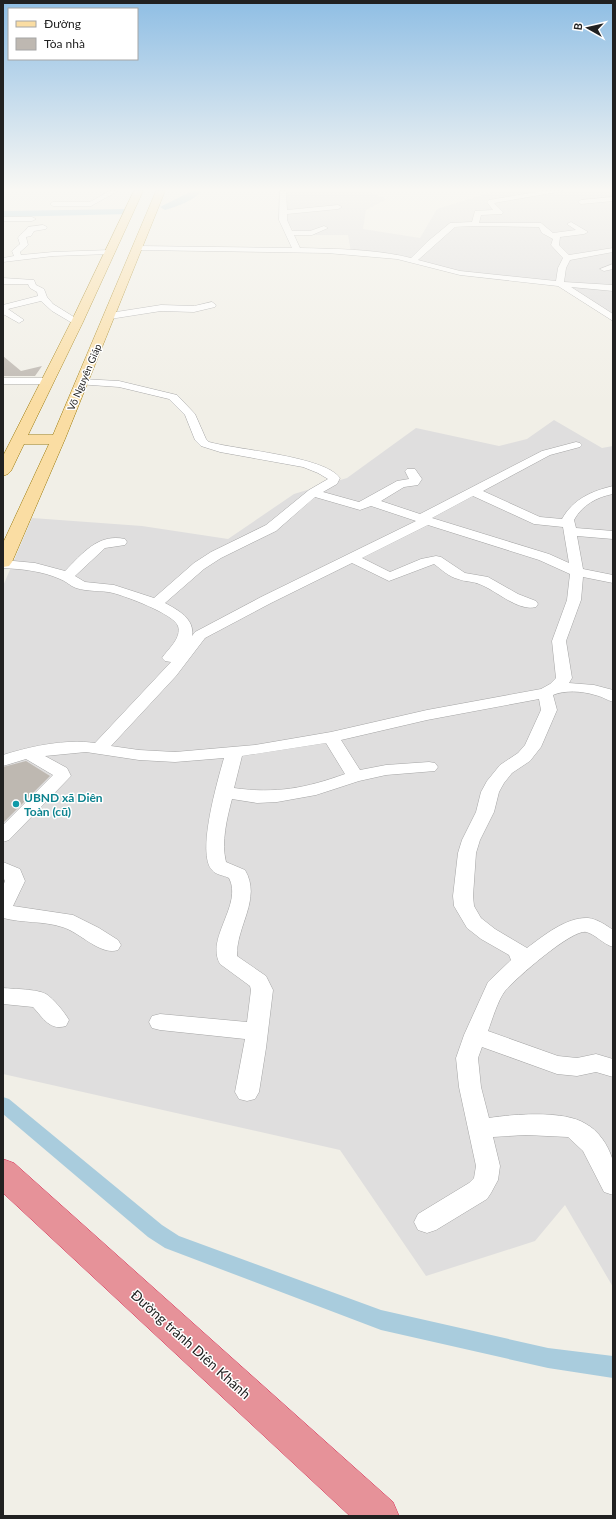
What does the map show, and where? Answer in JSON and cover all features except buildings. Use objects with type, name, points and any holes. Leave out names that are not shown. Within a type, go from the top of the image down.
[{"type":"highway","name":"Đường tránh Diên Khánh","points":[[3,1173],[379,1516]]},
{"type":"main road","name":"Võ Nguyên Giáp","points":[[3,471],[105,262]]},
{"type":"main road","name":"Võ Nguyên Giáp","points":[[3,563],[58,439],[132,262]]},
{"type":"main road","points":[[90,294],[119,293]]},
{"type":"main road","points":[[18,440],[58,439]]},
{"type":"street","points":[[421,262],[460,273],[560,284],[609,288],[607,284],[613,282]]},
{"type":"street","points":[[560,284],[562,268],[565,262]]},
{"type":"street","points":[[604,269],[613,266]]},
{"type":"street","points":[[30,282],[34,279],[35,274]]},
{"type":"street","points":[[3,281],[30,282],[41,291],[42,298],[50,306],[77,322]]},
{"type":"street","points":[[3,289],[16,283],[16,281]]},
{"type":"street","points":[[560,284],[613,318]]},
{"type":"street","points":[[19,320],[3,308],[42,298]]},
{"type":"street","points":[[110,316],[161,308],[194,309],[212,305]]},
{"type":"street","points":[[3,381],[47,381]]},
{"type":"street","points":[[81,382],[118,384],[174,397],[190,414],[201,440],[205,444],[305,465],[325,472],[334,478],[333,481],[313,493],[271,528],[216,555],[199,566],[156,604]]},
{"type":"street","points":[[93,747],[171,672],[200,635],[424,520],[472,491],[546,454],[576,445]]},
{"type":"street","points":[[313,493],[360,506],[371,502],[401,484],[414,482],[416,479],[412,475],[411,471]]},
{"type":"street","points":[[522,962],[520,954],[516,950],[488,934],[474,922],[464,906],[463,896],[467,853],[471,840],[484,812],[490,792],[496,781],[499,776],[524,757],[533,747],[548,710],[547,699],[551,690],[564,678],[560,641],[574,600],[576,572],[569,527],[570,515],[586,500],[613,490]]},
{"type":"street","points":[[472,491],[538,521],[613,535]]},
{"type":"street","points":[[371,502],[544,557],[576,572],[613,579]]},
{"type":"street","points":[[67,576],[100,545],[107,542],[120,542]]},
{"type":"street","points":[[352,558],[389,577],[426,562],[436,560],[461,576],[483,580],[513,597],[531,604]]},
{"type":"street","points":[[3,563],[33,566],[67,576],[79,585],[118,590],[156,604],[176,614],[183,621],[185,633],[182,641],[163,668],[133,700],[93,747]]},
{"type":"street","points":[[3,760],[62,748],[93,747],[122,754],[158,756],[194,756],[234,753],[331,737],[427,715],[551,690],[610,692]]},
{"type":"street","points":[[331,737],[355,776]]},
{"type":"street","points":[[234,753],[224,792],[214,860],[218,866],[238,875],[241,890],[241,899],[226,954],[231,963],[261,985],[262,990],[247,1092]]},
{"type":"street","points":[[3,836],[62,776],[61,772],[28,754]]},
{"type":"street","points":[[224,792],[257,797],[277,796],[316,790],[355,776],[386,770],[430,767]]},
{"type":"street","points":[[3,868],[15,877],[15,881],[3,907],[5,912],[66,920],[92,933],[111,945]]},
{"type":"street","points":[[427,1222],[478,1192],[484,1184],[487,1176],[488,1166],[470,1087],[467,1064],[469,1050],[495,988],[522,962],[564,933],[582,925],[592,926],[613,940]]},
{"type":"street","points":[[3,996],[39,1000],[58,1020]]},
{"type":"street","points":[[160,1022],[257,1032]]},
{"type":"street","points":[[475,1034],[557,1065],[577,1067],[596,1063],[613,1068]]},
{"type":"street","points":[[480,1129],[532,1124],[571,1127],[577,1129],[582,1132],[592,1146],[613,1184]]},
{"type":"shaded area","points":[[422,262],[613,262],[613,316],[554,282],[462,272]]},
{"type":"shaded area","points":[[554,420],[602,448],[613,446],[613,1287],[565,1205],[535,1241],[426,1276],[340,1150],[3,1074],[3,586],[32,518],[142,526],[228,539],[294,494],[347,478],[416,428],[499,446],[527,439]]},
{"type":"waterway","points":[[3,1104],[155,1231],[172,1242],[381,1320],[548,1358],[613,1367]]},
{"type":"place","name":"UBND xã Diên Toàn (cũ)","points":[[16,804]]}]
